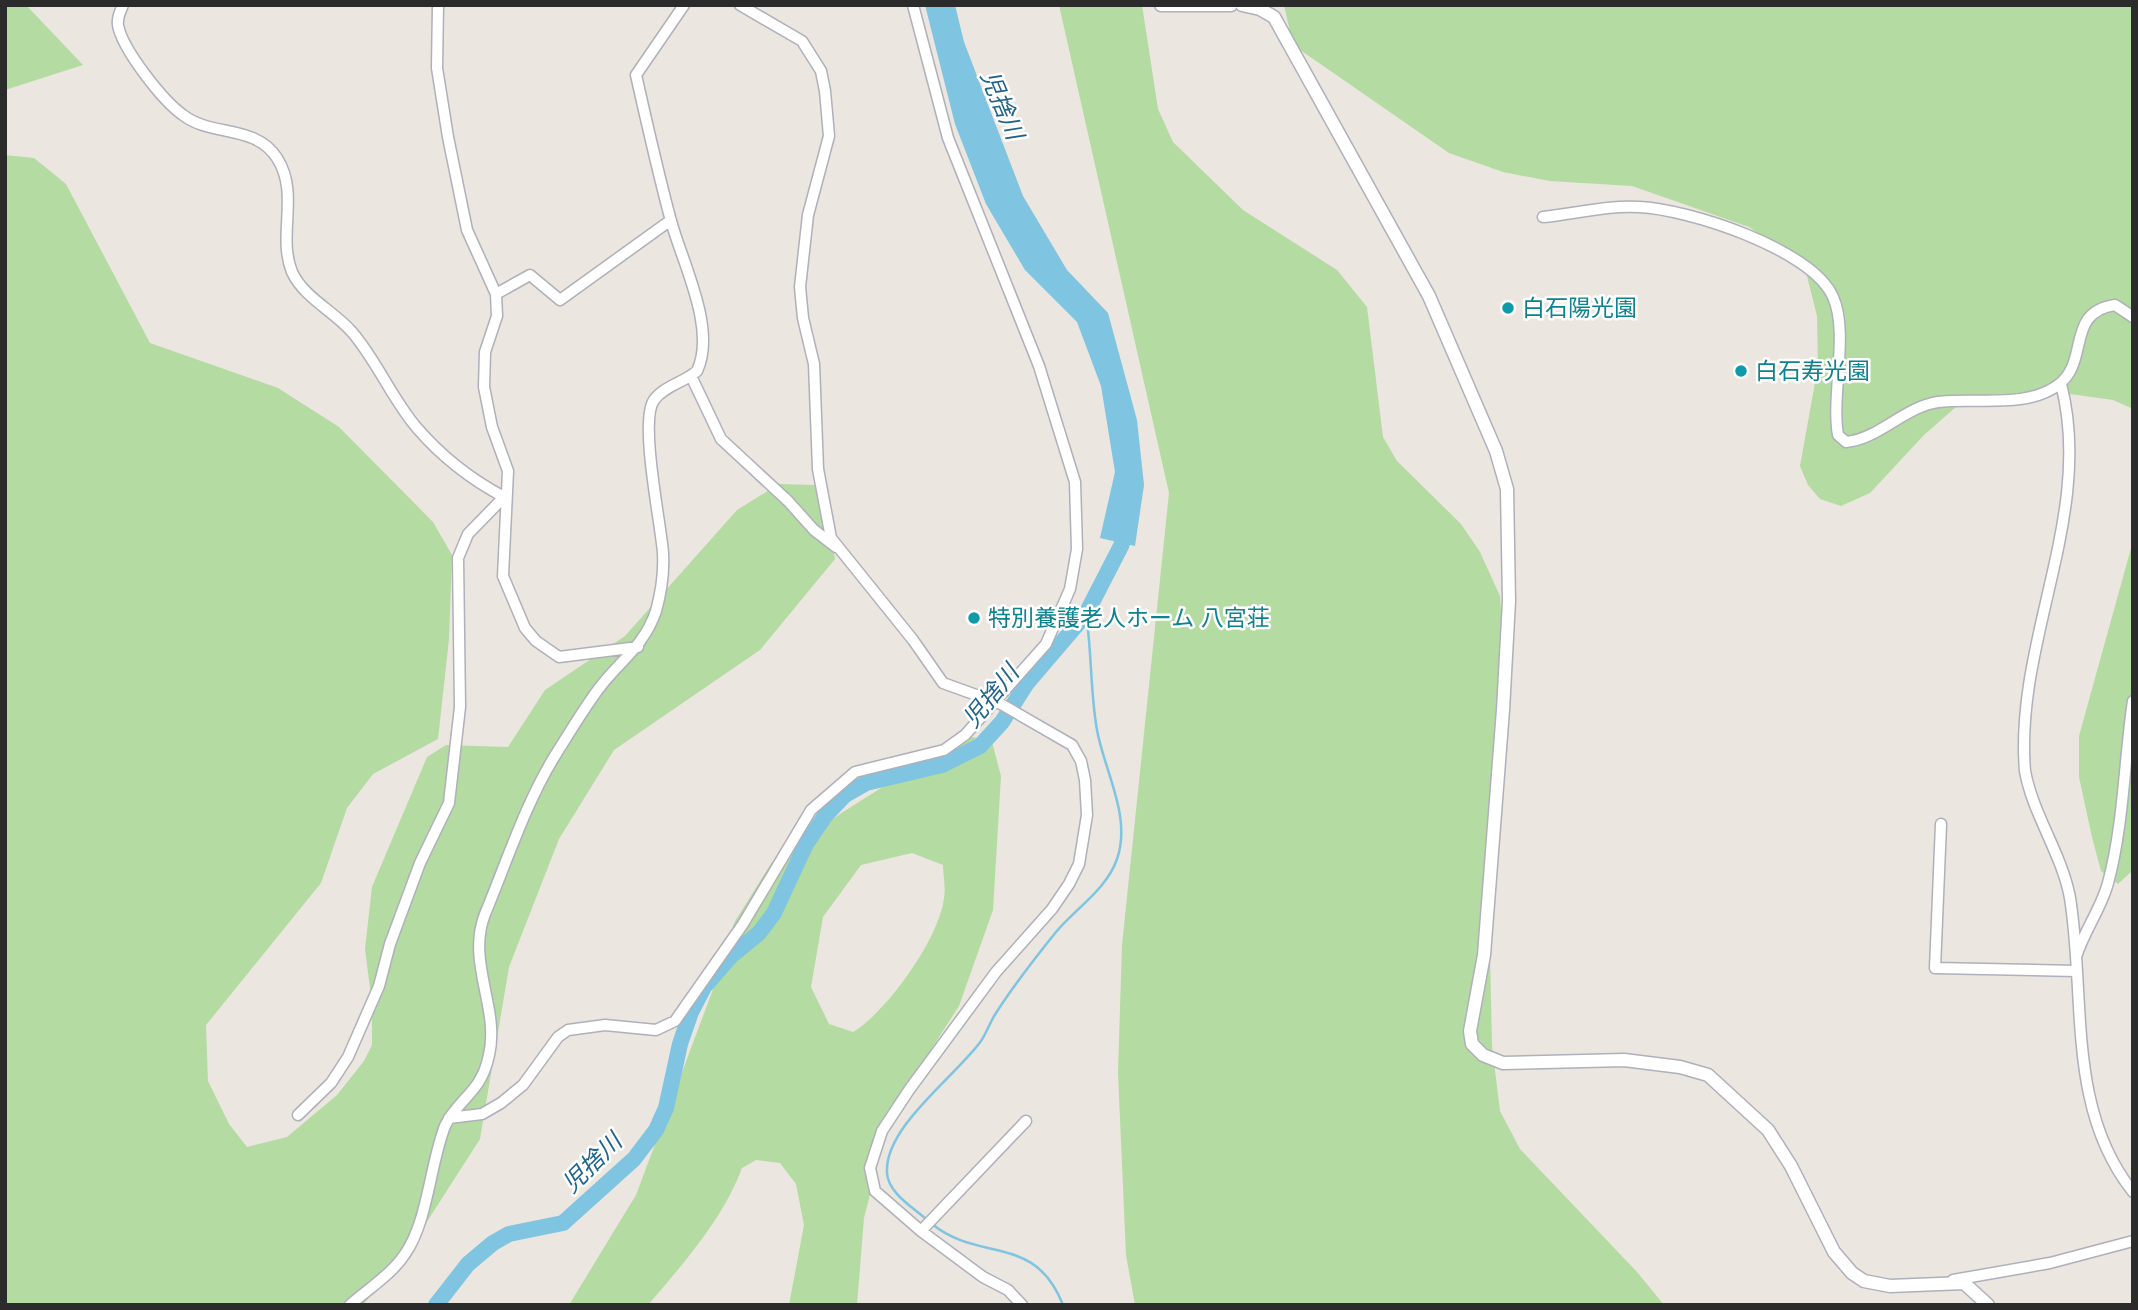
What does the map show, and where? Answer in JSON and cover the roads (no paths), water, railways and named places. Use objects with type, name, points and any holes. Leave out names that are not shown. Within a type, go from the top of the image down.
[{"type":"street","points":[[123,5],[118,19],[121,36],[147,75],[183,116],[253,137],[276,157],[289,187],[287,252],[293,273],[307,292],[351,331],[417,428],[473,481],[504,497]]},
{"type":"street","points":[[438,5],[437,68],[450,150],[467,230],[496,295],[497,316],[485,352],[484,387],[492,427],[508,471],[504,497],[502,576],[512,604],[530,636],[550,652],[564,659],[605,649],[638,647]]},
{"type":"street","points":[[350,1305],[397,1264],[413,1242],[436,1151],[449,1118],[476,1088],[489,1055],[491,1039],[478,949],[486,911],[548,768],[600,687],[638,647],[656,611],[663,558],[650,443],[650,407],[660,394],[697,371],[701,359],[697,303],[671,220],[636,75],[684,5]]},
{"type":"street","points":[[740,5],[802,41],[821,71],[825,92],[829,136],[810,204],[800,287],[816,376],[818,469],[827,524],[836,547]]},
{"type":"street","points":[[449,1118],[482,1114],[501,1103],[523,1085],[558,1037],[568,1030],[605,1025],[656,1030],[675,1021],[743,924],[811,810],[855,772],[944,750],[965,735],[998,703],[1046,644],[1070,589],[1077,549],[1078,498],[1039,366],[948,138],[913,5]]},
{"type":"street","points":[[1161,5],[1231,5]]},
{"type":"street","points":[[1242,5],[1260,9],[1274,17],[1400,242],[1459,359],[1496,451],[1507,489],[1510,523],[1509,601],[1503,710],[1484,955],[1470,1031],[1472,1044],[1483,1055],[1503,1063],[1624,1060],[1680,1067],[1708,1075],[1768,1130],[1791,1166],[1834,1252],[1852,1273],[1875,1284],[1940,1282],[1969,1285],[1989,1305]]},
{"type":"street","points":[[1543,217],[1632,207],[1674,211],[1734,230],[1806,267],[1821,280],[1836,304],[1839,341],[1836,415],[1838,435],[1846,442],[1868,434],[1923,405],[2025,397],[2061,384],[2072,367],[2083,328],[2093,312],[2099,307],[2115,305],[2133,317]]},
{"type":"street","points":[[496,295],[530,275],[560,300],[671,220]]},
{"type":"street","points":[[691,376],[721,439],[788,501],[814,530],[836,547],[914,640],[943,683],[998,703],[1040,725],[1072,745],[1081,761],[1086,780],[1087,815],[1079,864],[1052,909],[996,972],[909,1090],[877,1142],[870,1168],[873,1187],[921,1231],[983,1277],[1008,1290],[1022,1305]]},
{"type":"street","points":[[2061,384],[2070,446],[2069,487],[2030,689],[2024,753],[2028,783],[2069,897],[2078,1009],[2093,1111],[2109,1160],[2133,1192]]},
{"type":"street","points":[[298,1115],[331,1083],[348,1057],[379,986],[390,944],[415,874],[445,814],[459,729],[458,558],[468,534],[504,497]]},
{"type":"street","points":[[2076,965],[2109,878],[2123,806],[2133,701]]},
{"type":"street","points":[[1941,824],[1935,968],[2076,965]]},
{"type":"street","points":[[921,1231],[1026,1121]]},
{"type":"street","points":[[1940,1282],[2050,1263],[2133,1241]]},
{"type":"water","points":[[925,5],[955,5],[964,42],[1023,196],[1067,270],[1108,313],[1137,420],[1144,485],[1135,546],[1100,538],[1115,472],[1101,386],[1077,322],[1025,270],[986,204],[955,124]]},
{"type":"waterway","name":"児捨川","points":[[436,1305],[468,1264],[493,1243],[509,1234],[563,1223],[634,1159],[656,1130],[666,1108],[680,1044],[691,1012],[704,987],[731,956],[759,933],[774,913],[806,844],[825,816],[845,795],[866,783],[942,765],[980,746],[1002,722],[1027,683],[1086,614],[1121,546],[1129,523]]},
{"type":"waterway","points":[[927,1220],[897,1193],[888,1180],[889,1156],[897,1138],[909,1120],[970,1055],[1025,972],[1056,932],[1106,880],[1117,859],[1121,843],[1119,810],[1097,730],[1086,614]]},
{"type":"waterway","points":[[932,1224],[950,1236],[1022,1258],[1037,1267],[1051,1282],[1063,1305]]},
{"type":"place","name":"白石陽光園","points":[[1508,308]]},
{"type":"place","name":"白石寿光園","points":[[1741,371]]},
{"type":"place","name":"特別養護老人ホーム 八宮荘","points":[[974,618]]}]
